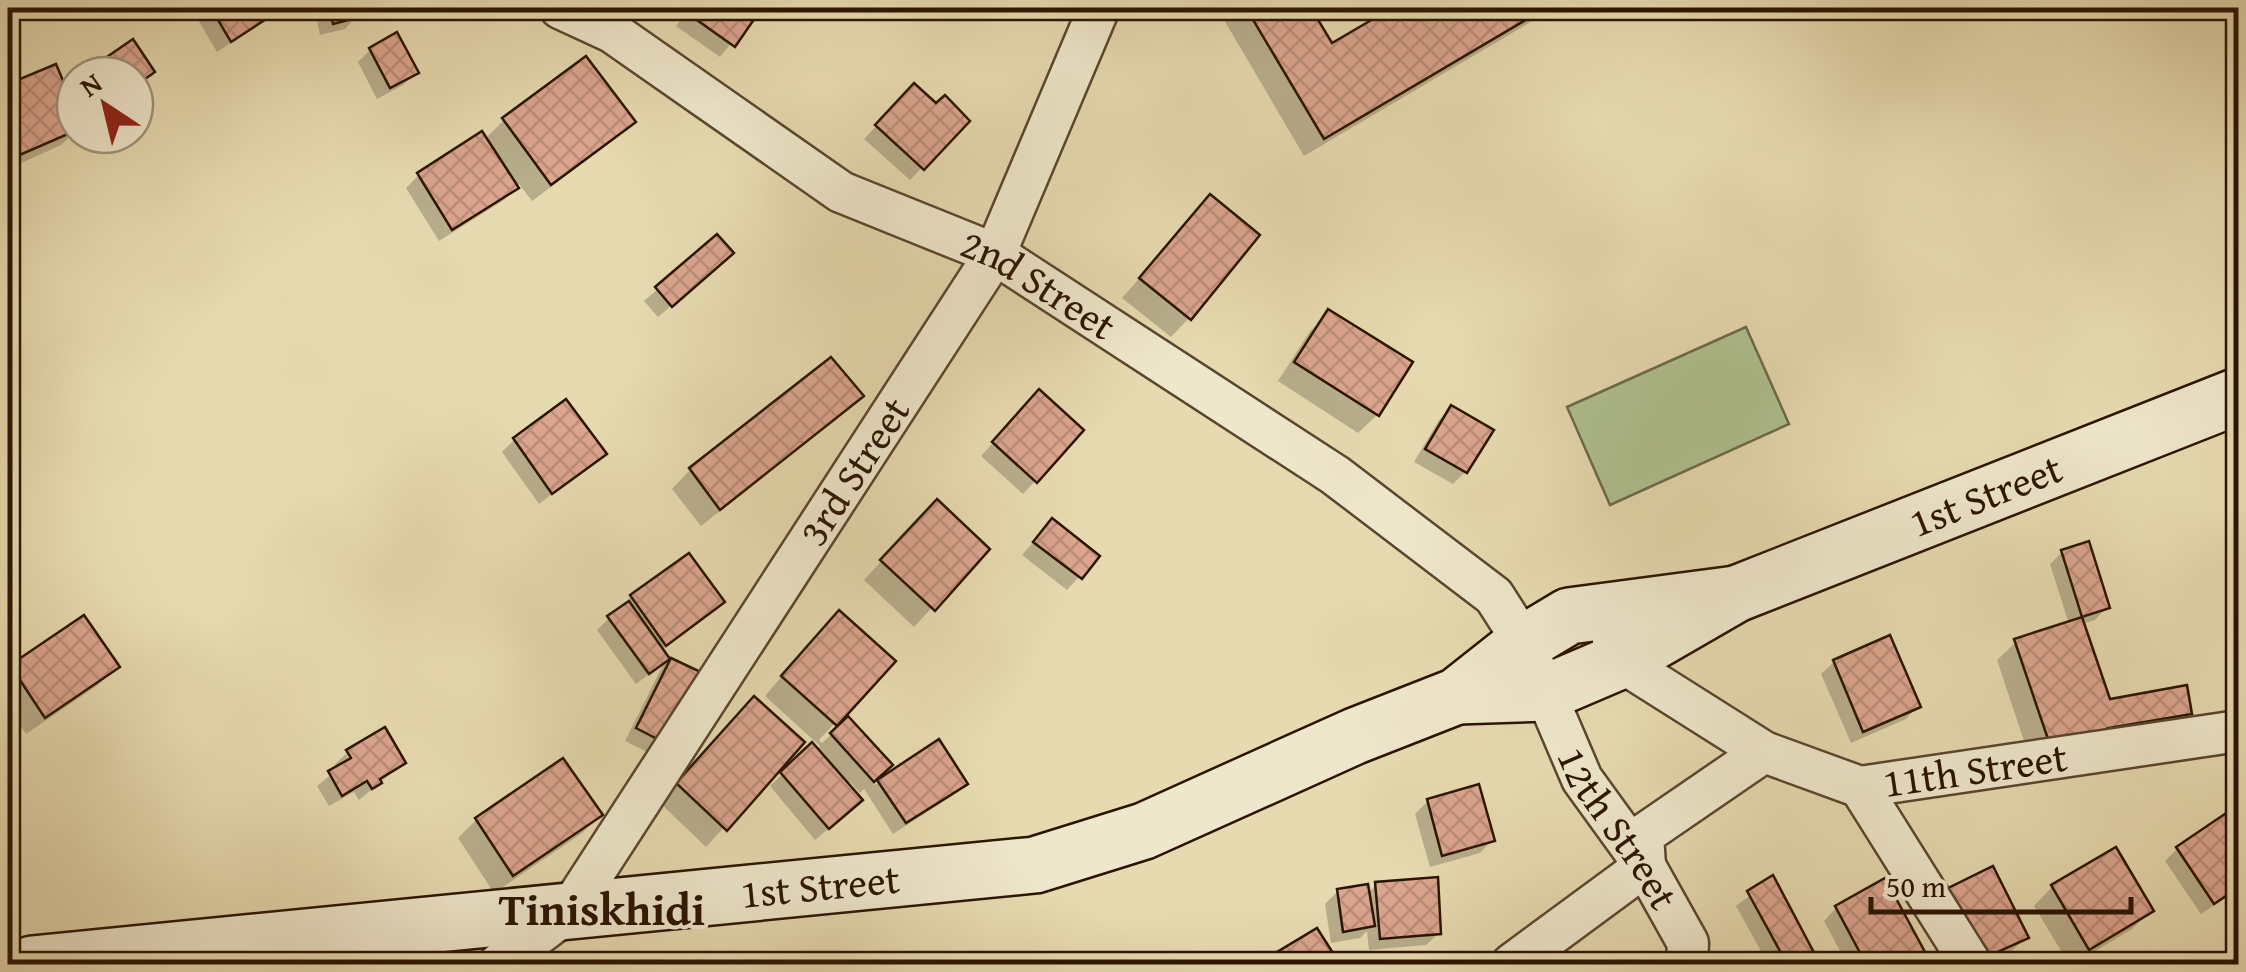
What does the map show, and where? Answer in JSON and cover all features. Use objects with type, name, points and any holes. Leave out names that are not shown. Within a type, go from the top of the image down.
[{"type":"main road","name":"1st Street","points":[[1457,696],[1546,693],[1620,661],[1736,594],[2238,396]]},
{"type":"main road","name":"1st Street","points":[[32,964],[1035,865],[1144,831],[1355,736],[1457,696],[1565,623],[1736,594]]},
{"type":"street","name":"2nd Street","points":[[560,8],[612,32],[841,192],[994,254],[1336,475],[1494,596],[1565,623]]},
{"type":"street","name":"3rd Street","points":[[500,964],[569,911],[994,254],[1099,8]]},
{"type":"street","points":[[1565,623],[1620,661]]},
{"type":"street","name":"12th Street","points":[[1565,623],[1546,693],[1582,779],[1645,866],[1688,943],[1687,964]]},
{"type":"street","name":"11th Street","points":[[1620,661],[1764,752],[1860,787],[2238,731]]},
{"type":"street","points":[[1512,964],[1645,866],[1642,835],[1764,752]]},
{"type":"street","points":[[1860,787],[1971,964]]},
{"type":"green space","points":[[1746,327],[1789,424],[1610,505],[1567,407]]},
{"type":"building","points":[[211,8],[283,8],[231,42]]},
{"type":"building","points":[[329,8],[358,8],[360,17],[333,24]]},
{"type":"building","points":[[691,8],[753,8],[759,12],[735,47],[687,13]]},
{"type":"building","points":[[1246,8],[1311,8],[1332,43],[1392,8],[1546,8],[1324,139]]},
{"type":"building","points":[[397,32],[419,73],[390,88],[369,48]]},
{"type":"building","points":[[133,39],[144,55],[110,55]]},
{"type":"building","points":[[586,56],[636,122],[551,185],[502,118]]},
{"type":"building","points":[[55,64],[55,140],[8,160],[8,84]]},
{"type":"building","points":[[914,83],[936,103],[945,95],[970,121],[924,170],[875,125]]},
{"type":"building","points":[[482,131],[519,188],[452,230],[417,173]]},
{"type":"building","points":[[1210,194],[1260,235],[1191,320],[1139,278]]},
{"type":"building","points":[[717,234],[734,253],[672,307],[655,287]]},
{"type":"building","points":[[1328,309],[1413,362],[1379,416],[1294,362]]},
{"type":"building","points":[[831,357],[864,396],[720,510],[689,468]]},
{"type":"building","points":[[1039,389],[1084,430],[1037,483],[992,442]]},
{"type":"building","points":[[566,399],[607,454],[552,494],[513,438]]},
{"type":"building","points":[[1451,405],[1494,430],[1467,473],[1425,449]]},
{"type":"building","points":[[937,499],[990,549],[935,611],[880,560]]},
{"type":"building","points":[[1052,518],[1100,556],[1082,579],[1033,542]]},
{"type":"building","points":[[2089,541],[2110,608],[2082,617],[2061,550]]},
{"type":"building","points":[[689,553],[725,602],[666,646],[630,595]]},
{"type":"building","points":[[629,601],[670,659],[649,674],[607,616]]},
{"type":"building","points":[[839,610],[896,661],[837,726],[781,676]]},
{"type":"building","points":[[84,615],[120,667],[45,718],[10,665]]},
{"type":"building","points":[[2082,617],[2110,699],[2187,685],[2192,714],[2109,728],[2051,748],[2014,639]]},
{"type":"building","points":[[1890,635],[1921,707],[1863,732],[1833,660]]},
{"type":"building","points":[[671,658],[705,674],[669,745],[636,728]]},
{"type":"building","points":[[754,696],[805,742],[727,831],[676,783]]},
{"type":"building","points":[[848,716],[893,765],[874,782],[830,733]]},
{"type":"building","points":[[385,727],[406,763],[380,779],[382,783],[372,789],[367,781],[342,796],[328,771],[351,758],[346,750]]},
{"type":"building","points":[[939,739],[968,784],[906,823],[877,780]]},
{"type":"building","points":[[812,742],[863,800],[829,829],[780,772]]},
{"type":"building","points":[[563,758],[603,815],[513,876],[475,818]]},
{"type":"building","points":[[1479,784],[1495,841],[1442,856],[1427,799]]},
{"type":"building","points":[[2238,805],[2238,888],[2214,904],[2176,847]]},
{"type":"building","points":[[2116,847],[2154,911],[2089,950],[2051,885]]},
{"type":"building","points":[[1993,866],[2029,938],[1971,964],[1934,895]]},
{"type":"building","points":[[1773,875],[1820,964],[1787,964],[1747,891]]},
{"type":"building","points":[[1438,877],[1441,934],[1380,939],[1375,882]]},
{"type":"building","points":[[1885,878],[1925,952],[1902,964],[1866,964],[1835,906]]},
{"type":"building","points":[[1368,884],[1375,926],[1343,932],[1337,889]]},
{"type":"building","points":[[1317,928],[1340,964],[1257,964]]},
{"type":"district","name":"Tiniskhidi","points":[[602,909]]}]
